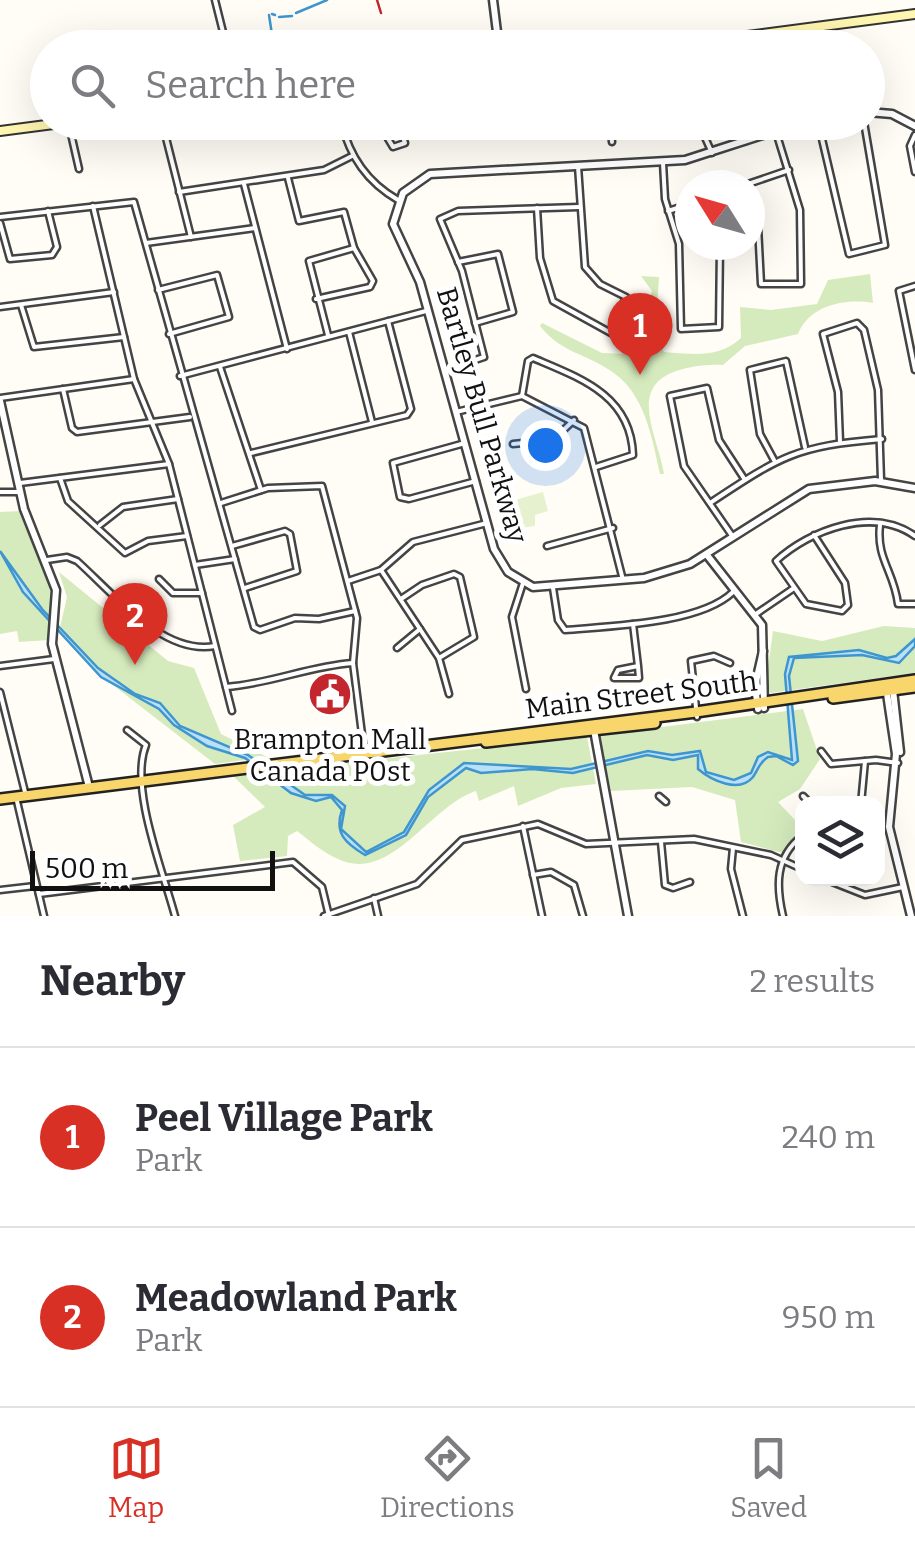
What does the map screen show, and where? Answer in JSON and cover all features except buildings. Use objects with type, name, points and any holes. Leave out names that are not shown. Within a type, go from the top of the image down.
[{"type":"main road","points":[[814,30],[915,14]]},
{"type":"main road","points":[[0,130],[30,126]]},
{"type":"main road","name":"Main Street South","points":[[0,799],[697,715],[915,684]]},
{"type":"street","points":[[215,0],[222,30]]},
{"type":"street","points":[[493,0],[497,30]]},
{"type":"street","points":[[885,113],[915,126]]},
{"type":"street","points":[[915,136],[910,146],[915,172]]},
{"type":"street","points":[[72,140],[79,169]]},
{"type":"street","points":[[166,140],[190,236]]},
{"type":"street","points":[[346,140],[352,156],[377,186],[398,200],[412,182],[451,170],[663,163],[749,140]]},
{"type":"street","points":[[386,140],[395,147],[404,140]]},
{"type":"street","points":[[706,140],[712,153]]},
{"type":"street","points":[[760,260],[761,284],[801,284],[804,238],[779,140]]},
{"type":"street","points":[[823,140],[836,183],[845,252],[852,254],[885,245],[867,140]]},
{"type":"street","points":[[179,192],[288,178],[324,170],[352,156]]},
{"type":"street","points":[[663,163],[668,210],[675,232]]},
{"type":"street","points":[[537,208],[540,258],[553,300],[611,333],[626,297],[600,284],[585,267],[578,166]]},
{"type":"street","points":[[765,179],[789,170]]},
{"type":"street","points":[[288,178],[297,220],[341,211],[373,284],[316,299]]},
{"type":"street","points":[[244,184],[287,349]]},
{"type":"street","name":"Bartley Bull Parkway","points":[[398,200],[393,224],[420,282],[487,523],[502,566],[523,583],[553,588],[662,574],[707,555],[809,490],[882,481],[915,488]]},
{"type":"street","points":[[48,211],[57,246],[52,255],[10,260],[0,220],[48,211],[134,202],[191,416],[206,445],[243,589],[258,630],[295,618],[320,618],[356,610]]},
{"type":"street","points":[[93,206],[134,379],[169,464],[232,711]]},
{"type":"street","points":[[444,370],[484,359],[458,262],[439,222],[442,216],[458,211],[579,207]]},
{"type":"street","points":[[668,210],[675,208]]},
{"type":"street","points":[[146,243],[255,228]]},
{"type":"street","points":[[329,337],[308,261],[354,248]]},
{"type":"street","points":[[458,262],[498,254],[513,312],[476,323]]},
{"type":"street","points":[[679,260],[681,329],[719,327],[720,260]]},
{"type":"street","points":[[158,290],[217,275],[226,296],[228,318],[169,334]]},
{"type":"street","points":[[915,286],[899,291],[915,370]]},
{"type":"street","points":[[0,307],[114,292]]},
{"type":"street","points":[[21,305],[34,348],[124,337]]},
{"type":"street","points":[[180,376],[427,310]]},
{"type":"street","points":[[251,452],[408,414],[411,409],[388,321]]},
{"type":"street","points":[[840,442],[838,392],[823,334],[857,322],[862,325],[878,390],[882,481]]},
{"type":"street","points":[[349,332],[372,422]]},
{"type":"street","points":[[522,396],[533,358],[608,394],[621,413],[633,455],[596,466]]},
{"type":"street","points":[[774,460],[760,434],[750,370],[786,360],[806,447]]},
{"type":"street","points":[[220,366],[251,452],[260,490]]},
{"type":"street","points":[[89,788],[54,659],[51,630],[56,590],[5,441],[0,400],[134,379]]},
{"type":"street","points":[[733,537],[681,460],[670,396],[706,386],[719,440],[745,480]]},
{"type":"street","points":[[63,390],[74,431],[191,416]]},
{"type":"street","points":[[454,412],[522,396],[574,420],[587,432],[623,580]]},
{"type":"street","points":[[512,444],[553,440],[574,420]]},
{"type":"street","points":[[710,503],[774,460],[806,447],[882,438]]},
{"type":"street","points":[[465,443],[393,463],[400,497],[409,499],[476,481]]},
{"type":"street","points":[[0,492],[60,478],[169,464]]},
{"type":"street","points":[[60,478],[68,500],[128,554],[148,541],[187,536]]},
{"type":"street","points":[[221,503],[260,490],[320,484],[356,610],[353,663],[368,752]]},
{"type":"street","points":[[99,526],[123,507],[178,499]]},
{"type":"street","points":[[348,581],[381,570],[413,542],[487,523]]},
{"type":"street","points":[[880,525],[877,548],[894,577],[898,604],[915,604]]},
{"type":"street","points":[[814,535],[846,583],[847,608],[811,607],[776,562],[814,535],[834,527],[880,525],[915,536]]},
{"type":"street","points":[[547,546],[612,528]]},
{"type":"street","points":[[232,546],[287,531],[298,566],[295,573],[243,589]]},
{"type":"street","points":[[707,555],[756,614],[764,634],[760,706]]},
{"type":"street","points":[[46,560],[66,557],[77,561],[142,618],[182,646],[215,646]]},
{"type":"street","points":[[194,566],[235,559]]},
{"type":"street","points":[[381,570],[439,658],[448,694]]},
{"type":"street","points":[[401,599],[422,585],[454,574],[460,577],[474,638],[439,658]]},
{"type":"street","points":[[159,580],[173,593],[202,592]]},
{"type":"street","points":[[523,583],[512,617],[526,689]]},
{"type":"street","points":[[553,588],[562,629],[633,624],[715,606],[734,590]]},
{"type":"street","points":[[756,614],[794,588]]},
{"type":"street","points":[[633,624],[638,666],[639,678],[614,678],[618,670],[638,666]]},
{"type":"street","points":[[397,648],[420,628]]},
{"type":"street","points":[[697,715],[691,661],[714,656],[730,663]]},
{"type":"street","points":[[0,666],[54,659]]},
{"type":"street","points":[[226,687],[253,686],[309,668],[353,663]]},
{"type":"street","points":[[889,688],[896,763],[888,826],[911,916]]},
{"type":"street","points":[[0,692],[44,916]]},
{"type":"street","points":[[591,728],[628,916]]},
{"type":"street","points":[[127,730],[146,746],[139,759],[140,782],[174,916]]},
{"type":"street","points":[[821,751],[831,764],[896,763]]},
{"type":"street","points":[[862,796],[864,761]]},
{"type":"street","points":[[659,796],[666,802]]},
{"type":"street","points":[[39,894],[299,864],[322,887],[327,916],[417,884],[462,840],[523,826],[546,825],[586,844],[694,839],[733,846],[795,866]]},
{"type":"street","points":[[523,826],[542,916]]},
{"type":"street","points":[[662,842],[665,885],[672,888],[690,882]]},
{"type":"street","points":[[733,846],[731,869],[743,915],[735,916]]},
{"type":"street","points":[[784,916],[776,878],[795,846]]},
{"type":"street","points":[[533,875],[552,872],[574,884],[583,916]]},
{"type":"street","points":[[0,890],[37,886]]},
{"type":"street","points":[[842,886],[865,895],[903,887]]},
{"type":"street","points":[[374,898],[378,916]]},
{"type":"green space","points":[[870,274],[873,303],[829,306],[810,317],[798,334],[745,346],[723,365],[688,368],[661,379],[649,401],[649,415],[664,474],[660,474],[645,417],[623,380],[565,348],[540,326],[542,323],[602,353],[629,354],[652,291],[641,276],[659,277],[655,337],[664,352],[714,352],[741,338],[740,307],[771,310],[817,304],[828,280]]},
{"type":"green space","points":[[543,492],[548,511],[535,515],[535,526],[513,529],[508,502]]},
{"type":"green space","points":[[21,511],[55,594],[49,640],[19,642],[17,631],[0,634],[0,512]]},
{"type":"green space","points":[[59,572],[168,661],[194,668],[221,734],[267,757],[215,764],[100,675],[59,632],[67,597]]},
{"type":"green space","points":[[884,626],[915,628],[915,673],[770,693],[767,676],[773,631],[822,641]]},
{"type":"green space","points":[[803,709],[820,759],[800,789],[778,802],[795,820],[795,835],[783,853],[741,842],[735,800],[692,787],[611,791],[599,735]]},
{"type":"green space","points":[[587,737],[596,784],[561,788],[518,806],[514,786],[479,801],[476,791],[459,799],[392,853],[374,861],[356,864],[336,858],[297,831],[288,836],[287,856],[240,861],[233,825],[265,807],[232,775]]},
{"type":"water","points":[[0,551],[42,609],[98,668],[135,694],[160,703],[180,726],[248,755],[305,795],[332,795],[345,806],[341,829],[366,852],[404,832],[429,790],[464,763],[571,769],[648,751],[672,755],[700,751],[706,772],[734,780],[751,773],[758,757],[768,752],[792,760],[785,674],[789,657],[859,650],[887,658],[896,656],[915,639],[915,646],[899,663],[862,655],[794,658],[789,676],[798,761],[793,765],[776,756],[768,757],[747,782],[733,785],[717,781],[698,769],[698,755],[673,760],[647,755],[573,773],[532,769],[481,773],[466,768],[428,797],[406,835],[365,855],[343,837],[339,825],[342,810],[331,797],[316,801],[291,793],[245,758],[207,746],[174,725],[159,709],[101,677],[23,592]]},
{"type":"waterway","points":[[296,13],[327,0]]},
{"type":"waterway","points":[[269,15],[271,30]]},
{"type":"waterway","points":[[279,17],[292,16]]},
{"type":"railway","points":[[377,0],[381,13]]},
{"type":"place","name":"Peel Village Park","points":[[640,375]]},
{"type":"place","name":"Meadowland Park","points":[[135,665]]},
{"type":"place","name":"Brampton Mall Canada P0st","points":[[330,694]]}]
